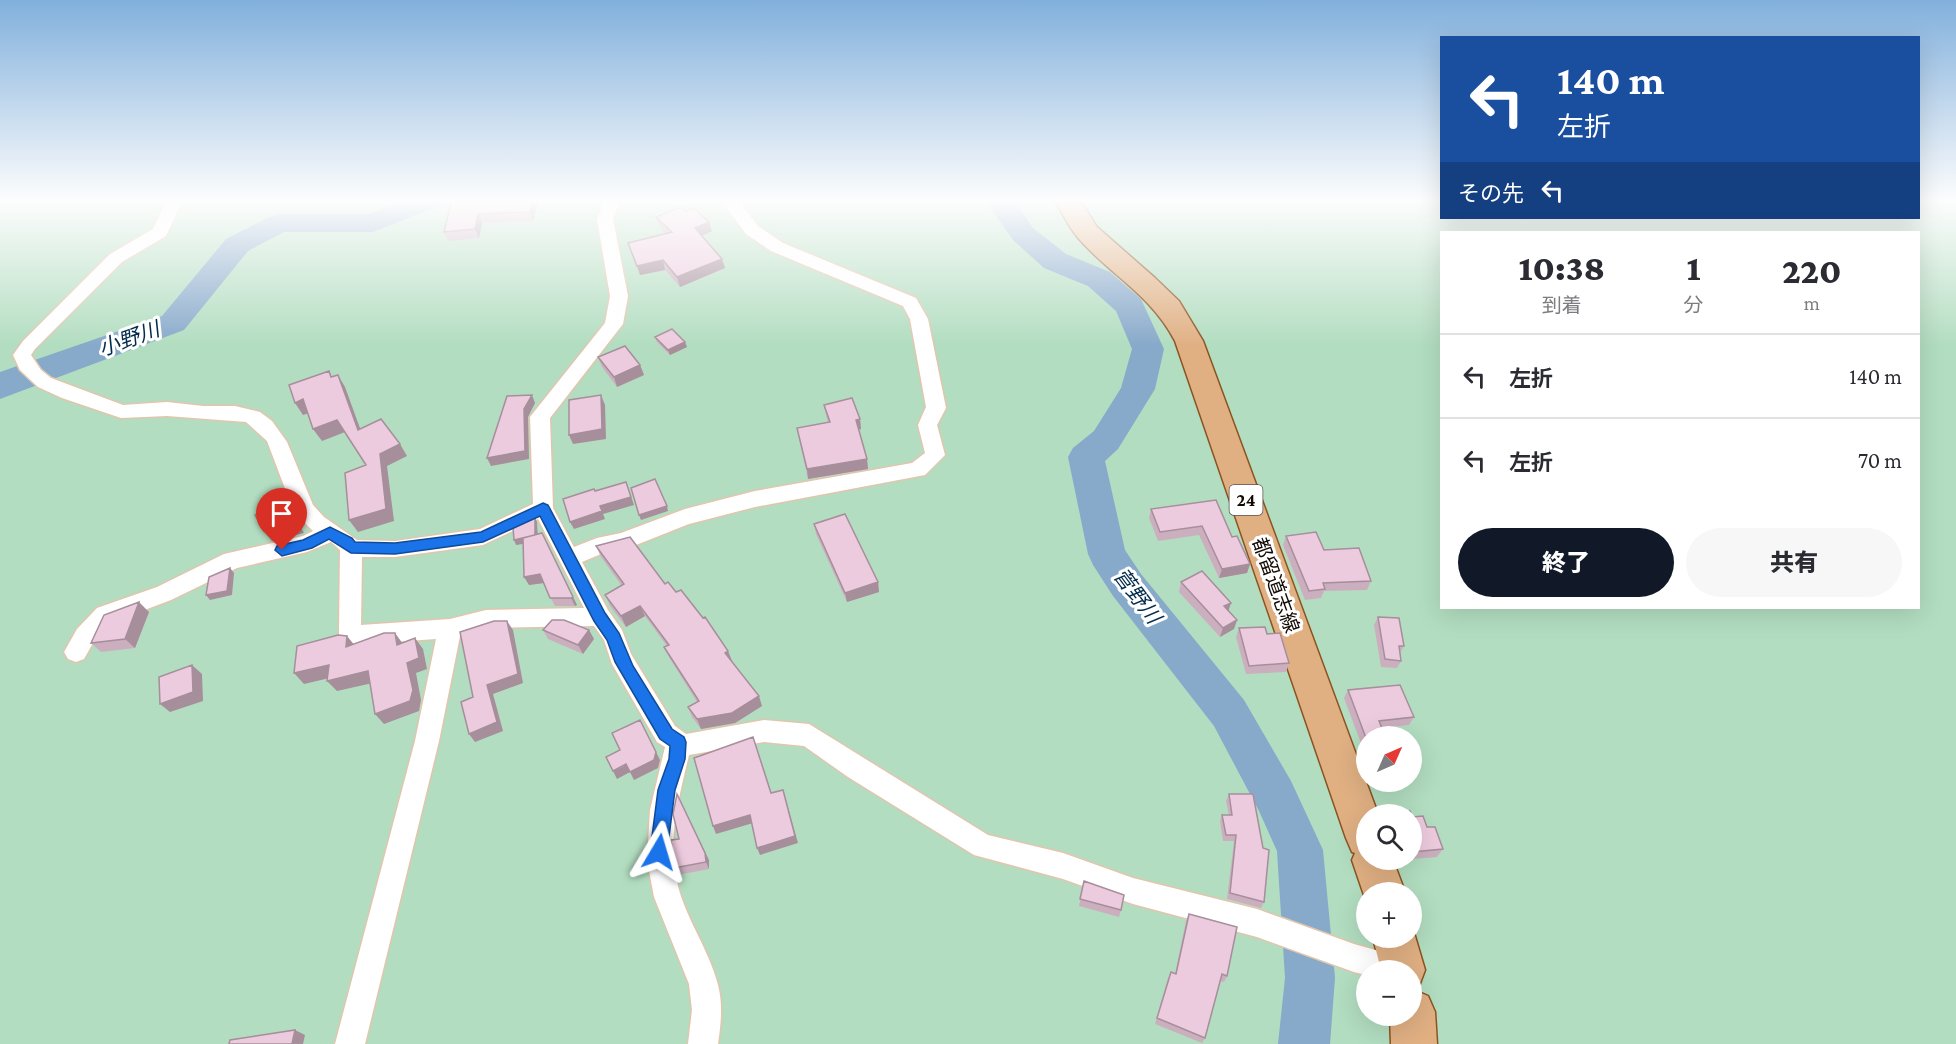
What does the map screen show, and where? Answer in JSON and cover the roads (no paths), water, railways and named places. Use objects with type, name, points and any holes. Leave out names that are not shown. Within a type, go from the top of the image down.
[{"type":"main road","name":"都留道志線","points":[[1104,248],[1160,296],[1184,330],[1356,810]]},
{"type":"main road","points":[[1413,1026],[1414,1044]]},
{"type":"street","points":[[133,248],[116,258],[29,345],[22,355],[24,363],[33,375],[54,386],[122,411],[167,408],[205,413],[234,411],[252,417],[275,438],[284,454],[308,514],[330,533],[347,542],[351,548],[350,635],[450,629],[486,619],[600,617]]},
{"type":"street","points":[[610,248],[619,296],[614,324],[540,417],[543,508],[600,617],[614,637],[620,657],[666,734],[685,745],[764,731],[809,735],[857,769],[983,846],[1063,866],[1133,891],[1257,923],[1362,960]]},
{"type":"street","points":[[571,558],[597,546],[623,541],[685,517],[755,499],[918,470],[935,455],[926,425],[936,408],[919,318],[910,302],[779,248]]},
{"type":"street","points":[[351,548],[395,549],[483,537],[543,508]]},
{"type":"street","points":[[76,652],[85,636],[105,615],[133,603],[164,594],[231,560],[307,544],[330,533]]},
{"type":"street","points":[[350,1044],[427,741],[450,629]]},
{"type":"street","points":[[678,742],[677,759],[666,790],[659,852],[667,899],[705,989],[707,1007],[703,1044]]},
{"type":"waterway","name":"小野川","points":[[0,387],[15,379],[173,323],[235,248]]},
{"type":"waterway","name":"菅野川","points":[[1039,248],[1055,261],[1099,279],[1130,306],[1148,349],[1138,389],[1106,440],[1086,457],[1107,554],[1127,585],[1229,713],[1275,796],[1300,850],[1310,978],[1304,1044]]}]
